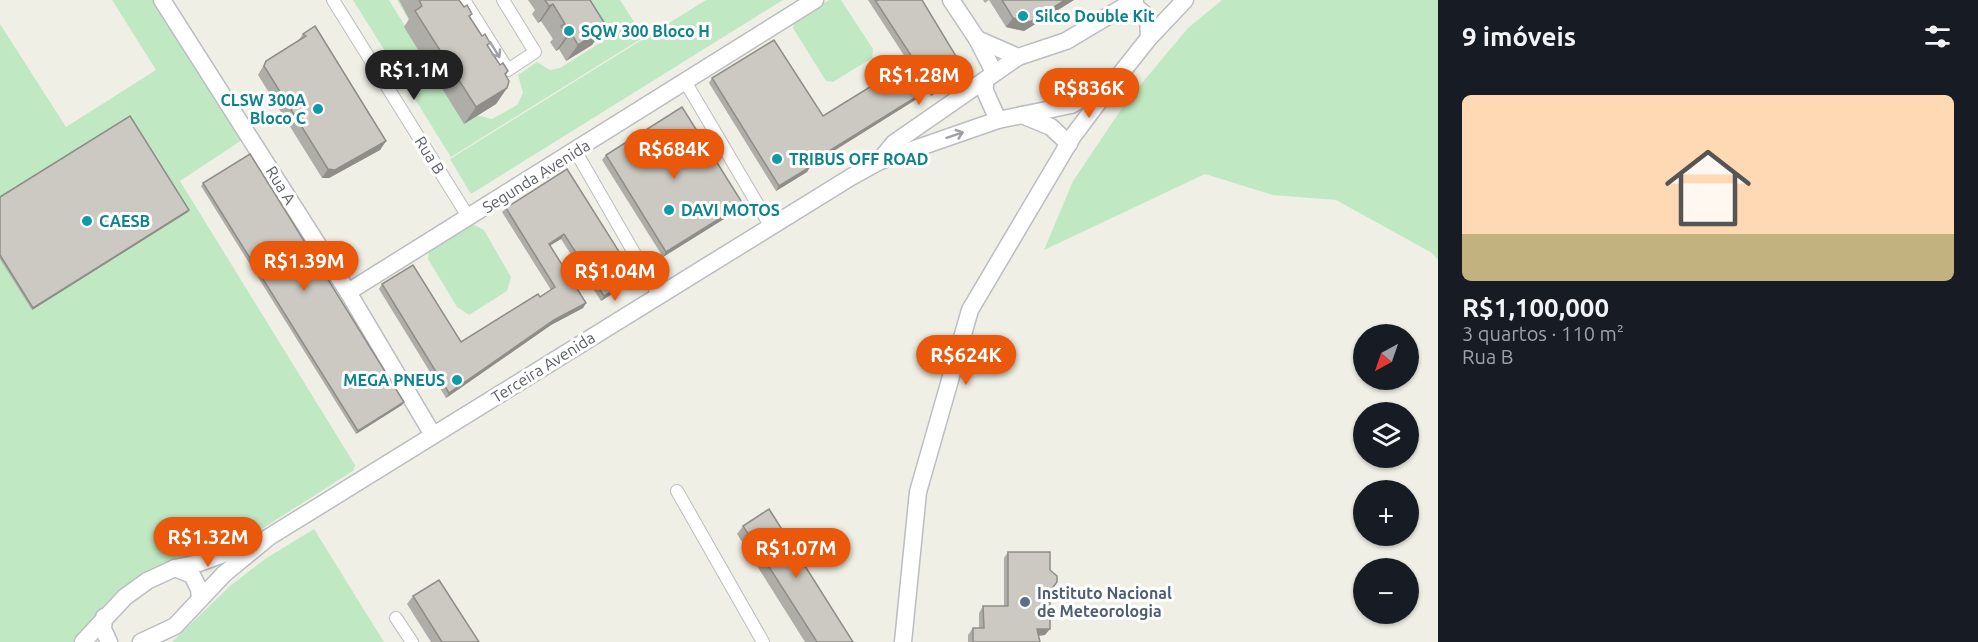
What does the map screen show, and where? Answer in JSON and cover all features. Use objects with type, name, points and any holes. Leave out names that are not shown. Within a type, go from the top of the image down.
[{"type":"street","name":"Rua A","points":[[162,0],[348,292],[433,435]]},
{"type":"street","name":"Rua B","points":[[333,0],[469,218]]},
{"type":"street","points":[[464,0],[508,70],[535,52],[503,0]]},
{"type":"street","name":"Segunda Avenida","points":[[348,292],[576,152],[814,0]]},
{"type":"street","points":[[951,0],[977,39],[990,77],[985,91],[999,120]]},
{"type":"street","name":"Terceira Avenida","points":[[269,537],[880,161],[999,120],[1071,105],[1114,82],[1185,0]]},
{"type":"street","points":[[1133,1],[1148,17],[1149,39]]},
{"type":"street","name":"Terceira Avenida","points":[[880,161],[894,143],[1017,57],[1066,41],[1133,1]]},
{"type":"street","points":[[977,39],[1017,57]]},
{"type":"street","points":[[903,642],[918,492],[970,310],[1071,140],[1114,82]]},
{"type":"street","points":[[686,83],[771,227]]},
{"type":"street","points":[[1071,105],[1071,140]]},
{"type":"street","points":[[1021,115],[1051,127],[1071,140]]},
{"type":"street","points":[[576,152],[659,296]]},
{"type":"street","points":[[677,491],[763,642]]},
{"type":"street","points":[[83,642],[104,617],[147,581],[175,568],[199,564],[269,537]]},
{"type":"street","points":[[141,642],[175,626],[224,574],[269,537]]},
{"type":"street","points":[[175,568],[192,575],[199,589],[200,598]]},
{"type":"street","points":[[104,617],[103,629],[109,642]]},
{"type":"street","points":[[396,618],[412,642]]},
{"type":"green space","points":[[112,0],[154,0],[242,140],[180,181],[355,465],[353,471],[238,544],[154,573],[75,642],[0,642],[0,24],[66,127],[156,70]]},
{"type":"green space","points":[[353,0],[389,0],[405,26],[410,22],[397,0],[405,0],[476,115],[492,119],[517,105],[523,93],[518,75],[537,62],[550,70],[560,68],[603,41],[602,31],[583,0],[620,0],[644,37],[451,157]]},
{"type":"green space","points":[[706,0],[783,0],[471,194],[450,159]]},
{"type":"green space","points":[[829,0],[841,0],[873,49],[872,58],[833,82],[826,81],[793,28],[795,21]]},
{"type":"green space","points":[[1222,0],[1438,0],[1438,260],[1432,253],[1336,200],[1273,195],[1205,174],[1044,250],[1073,181],[1126,102],[1188,28]]},
{"type":"green space","points":[[471,223],[484,230],[511,277],[507,291],[469,315],[457,307],[428,259],[429,250]]},
{"type":"green space","points":[[314,529],[384,642],[172,642],[231,585],[265,559]]},
{"type":"building","points":[[419,0],[459,0],[464,7],[467,5],[472,14],[469,16],[482,36],[485,34],[490,43],[487,45],[500,65],[503,63],[508,71],[505,74],[509,81],[507,88],[476,107],[415,11],[422,6]]},
{"type":"building","points":[[545,0],[590,0],[605,24],[601,26],[603,29],[578,45],[571,33],[567,35],[561,26],[565,24],[553,4],[549,6]]},
{"type":"building","points":[[875,0],[922,0],[965,71],[934,91],[932,87],[808,164],[810,167],[779,186],[712,78],[774,40],[823,116],[914,60]]},
{"type":"building","points":[[1002,0],[1065,0],[1030,22],[1013,18]]},
{"type":"building","name":"CLSW 300A Bloco C","points":[[315,26],[386,141],[335,170],[328,169],[264,66],[266,61],[306,36],[303,34]]},
{"type":"building","points":[[682,107],[743,204],[666,252],[606,155]]},
{"type":"building","name":"CAESB","points":[[130,116],[189,210],[33,308],[0,255],[0,197]]},
{"type":"building","points":[[250,154],[404,402],[358,431],[203,183]]},
{"type":"building","points":[[567,169],[635,277],[604,296],[564,234],[549,244],[586,303],[554,320],[449,393],[382,284],[413,265],[461,342],[538,294],[540,297],[555,287],[506,208]]},
{"type":"building","points":[[769,509],[853,642],[817,642],[743,526]]},
{"type":"building","name":"Instituto Nacional de Meteorologia","points":[[1008,552],[1050,552],[1050,570],[1057,576],[1057,582],[1050,591],[1050,629],[1037,629],[1040,642],[973,642],[973,628],[984,628],[983,606],[1008,606]]},
{"type":"building","points":[[439,580],[479,642],[442,642],[413,596]]},
{"type":"place","name":"Silco Double Kit","points":[[1023,16]]},
{"type":"place","name":"SQW 300 Bloco H","points":[[569,31]]},
{"type":"place","name":"CLSW 300A Bloco C","points":[[318,109]]},
{"type":"place","name":"TRIBUS OFF ROAD","points":[[777,159]]},
{"type":"place","name":"DAVI MOTOS","points":[[669,210]]},
{"type":"place","name":"CAESB","points":[[87,221]]},
{"type":"place","name":"MEGA PNEUS","points":[[457,380]]},
{"type":"place","name":"Instituto Nacional de Meteorologia","points":[[1025,602]]}]
